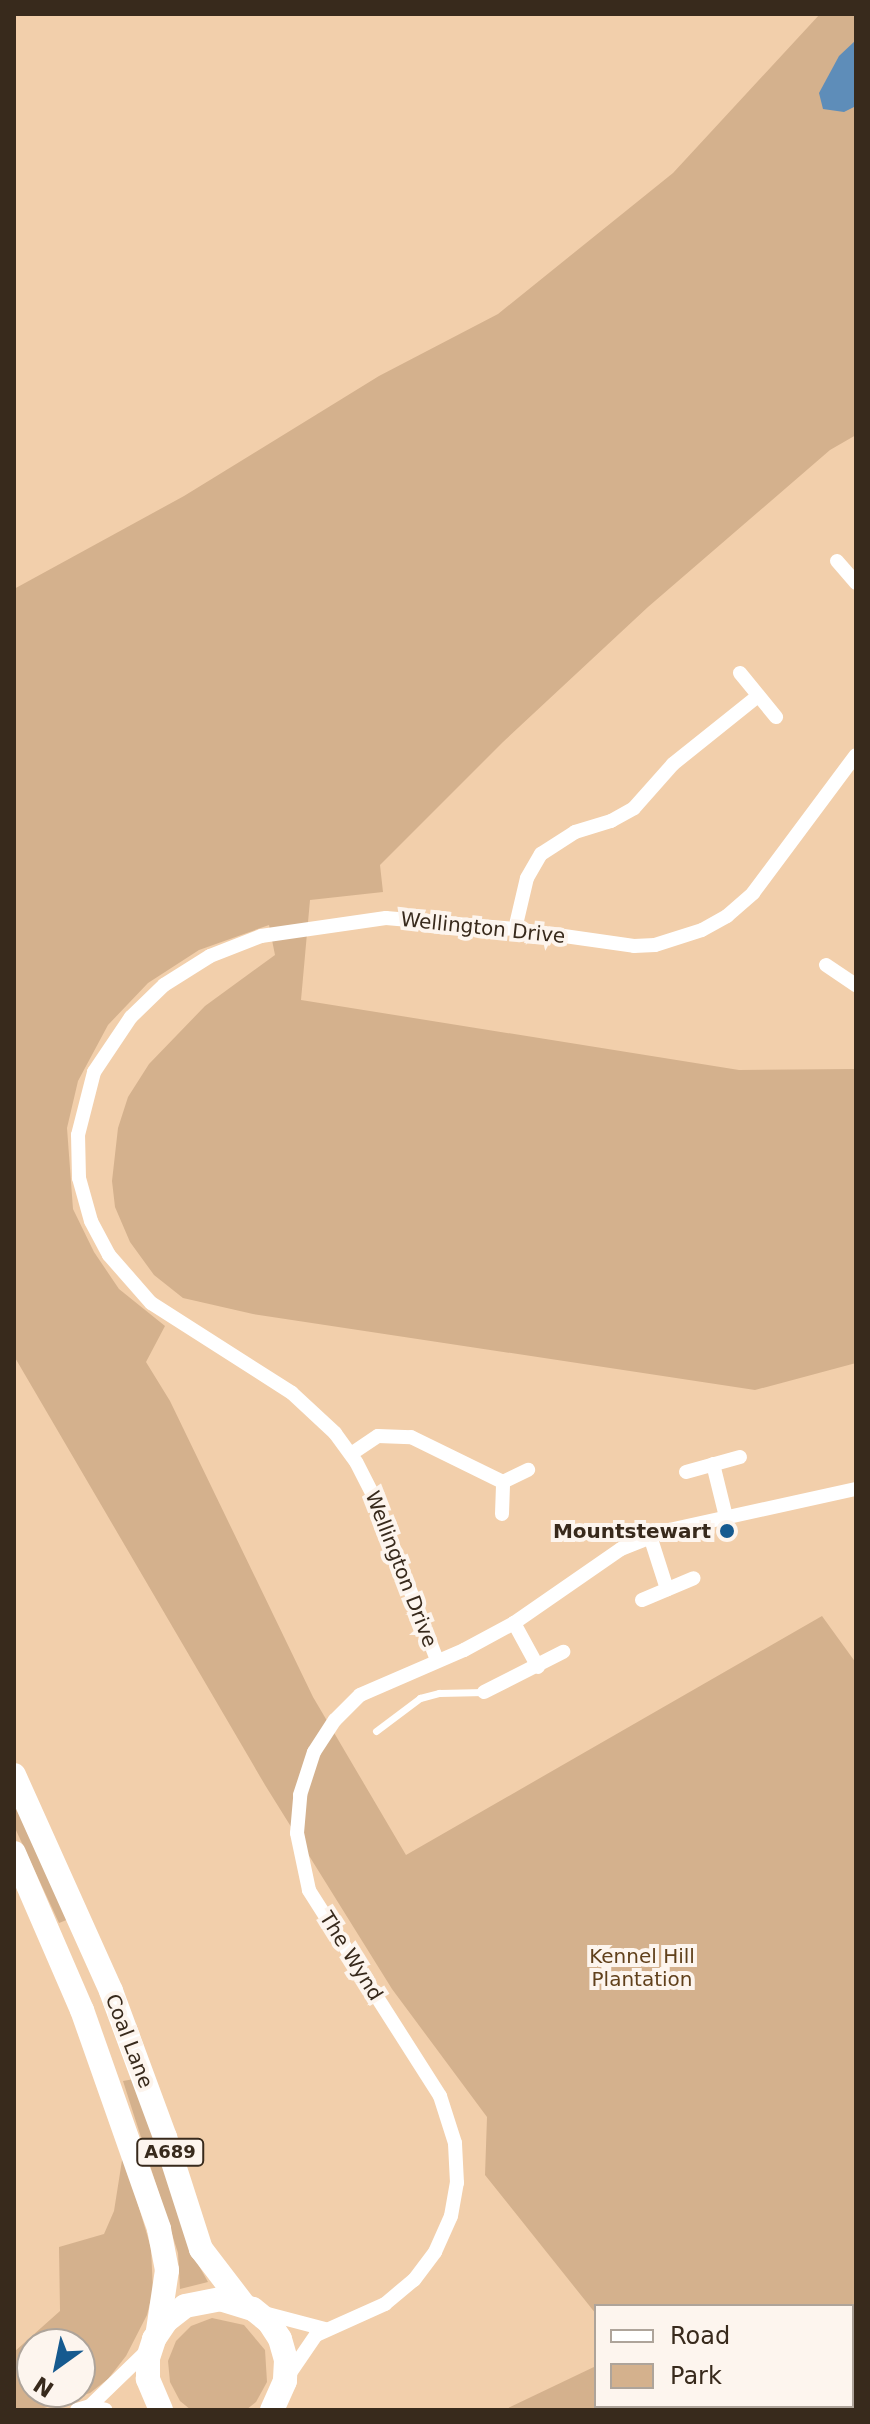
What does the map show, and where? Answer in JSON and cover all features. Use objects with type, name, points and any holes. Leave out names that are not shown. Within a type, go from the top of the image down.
[{"type":"highway","name":"Coal Lane","points":[[14,1775],[111,1991],[165,2137],[201,2249],[248,2306],[269,2322],[280,2339],[286,2360],[278,2400]]},
{"type":"highway","name":"Coal Lane","points":[[14,1853],[82,2010],[159,2229],[167,2270],[148,2379],[161,2410]]},
{"type":"highway","points":[[154,2339],[175,2313],[196,2302],[220,2299],[248,2306]]},
{"type":"street","points":[[837,561],[856,583]]},
{"type":"street","points":[[740,673],[776,717]]},
{"type":"street","points":[[515,929],[527,878],[541,854],[575,832],[611,821],[634,808],[673,764],[758,696]]},
{"type":"street","name":"Wellington Drive","points":[[437,1660],[374,1497],[351,1454],[325,1423],[292,1393],[151,1303],[109,1255],[91,1221],[79,1178],[78,1135],[85,1097],[107,1048],[131,1017],[164,985],[210,956],[248,940],[297,929],[386,918],[515,929],[634,946],[655,945],[702,930],[727,916],[753,893],[856,755]]},
{"type":"street","points":[[826,965],[854,979]]},
{"type":"street","points":[[351,1454],[378,1436],[411,1437],[503,1482]]},
{"type":"street","points":[[686,1472],[740,1457]]},
{"type":"street","points":[[713,1464],[726,1517]]},
{"type":"street","points":[[503,1482],[528,1470]]},
{"type":"street","points":[[502,1514],[503,1482]]},
{"type":"street","name":"The Wynd","points":[[278,2400],[307,2346],[325,2329],[350,2322],[385,2304],[414,2280],[435,2252],[451,2216],[457,2183],[455,2143],[440,2096],[309,1890],[297,1833],[300,1795],[314,1752],[335,1720],[360,1695],[514,1623],[593,1566],[650,1536],[856,1489]]},
{"type":"street","points":[[650,1536],[667,1589]]},
{"type":"street","points":[[642,1600],[694,1578]]},
{"type":"street","points":[[514,1623],[538,1667]]},
{"type":"street","points":[[484,1692],[563,1652]]},
{"type":"street","points":[[248,2306],[325,2329]]},
{"type":"street","points":[[96,2396],[154,2339]]},
{"type":"street","points":[[84,2408],[106,2410]]},
{"type":"lane","points":[[376,1731],[420,1698],[439,1693],[484,1692]]},
{"type":"green space","name":"Kennel Hill Plantation","points":[[820,14],[856,14],[856,435],[830,450],[648,607],[503,742],[380,865],[383,892],[310,900],[301,1000],[739,1070],[856,1069],[856,1363],[755,1390],[253,1314],[183,1298],[154,1275],[130,1242],[115,1207],[112,1181],[118,1128],[128,1097],[149,1064],[205,1006],[275,955],[269,925],[199,950],[148,983],[108,1025],[78,1081],[67,1128],[73,1209],[94,1252],[119,1289],[165,1326],[146,1362],[170,1401],[313,1697],[406,1855],[822,1616],[856,1663],[856,2410],[504,2410],[594,2367],[594,2408],[854,2408],[854,2304],[594,2304],[594,2311],[485,2175],[487,2117],[392,1989],[265,1785],[14,1356],[14,589],[184,496],[379,376],[498,314],[673,173]]},
{"type":"green space","points":[[14,1797],[69,1919],[59,1923],[14,1826]]},
{"type":"green space","points":[[134,2079],[193,2255],[208,2282],[180,2289],[178,2253],[123,2081]]},
{"type":"green space","points":[[123,2154],[151,2248],[153,2291],[147,2315],[126,2356],[108,2379],[96,2388],[96,2328],[41,2328],[60,2311],[59,2247],[104,2234],[114,2211]]},
{"type":"green space","points":[[212,2318],[244,2325],[265,2350],[267,2382],[256,2402],[246,2410],[191,2410],[180,2401],[170,2382],[168,2361],[176,2341],[191,2326]]},
{"type":"green space","points":[[16,2350],[16,2408],[44,2408],[14,2410]]},
{"type":"water","points":[[856,40],[856,106],[844,112],[823,109],[819,93],[839,56]]},
{"type":"place","name":"Mountstewart","points":[[727,1531]]}]
